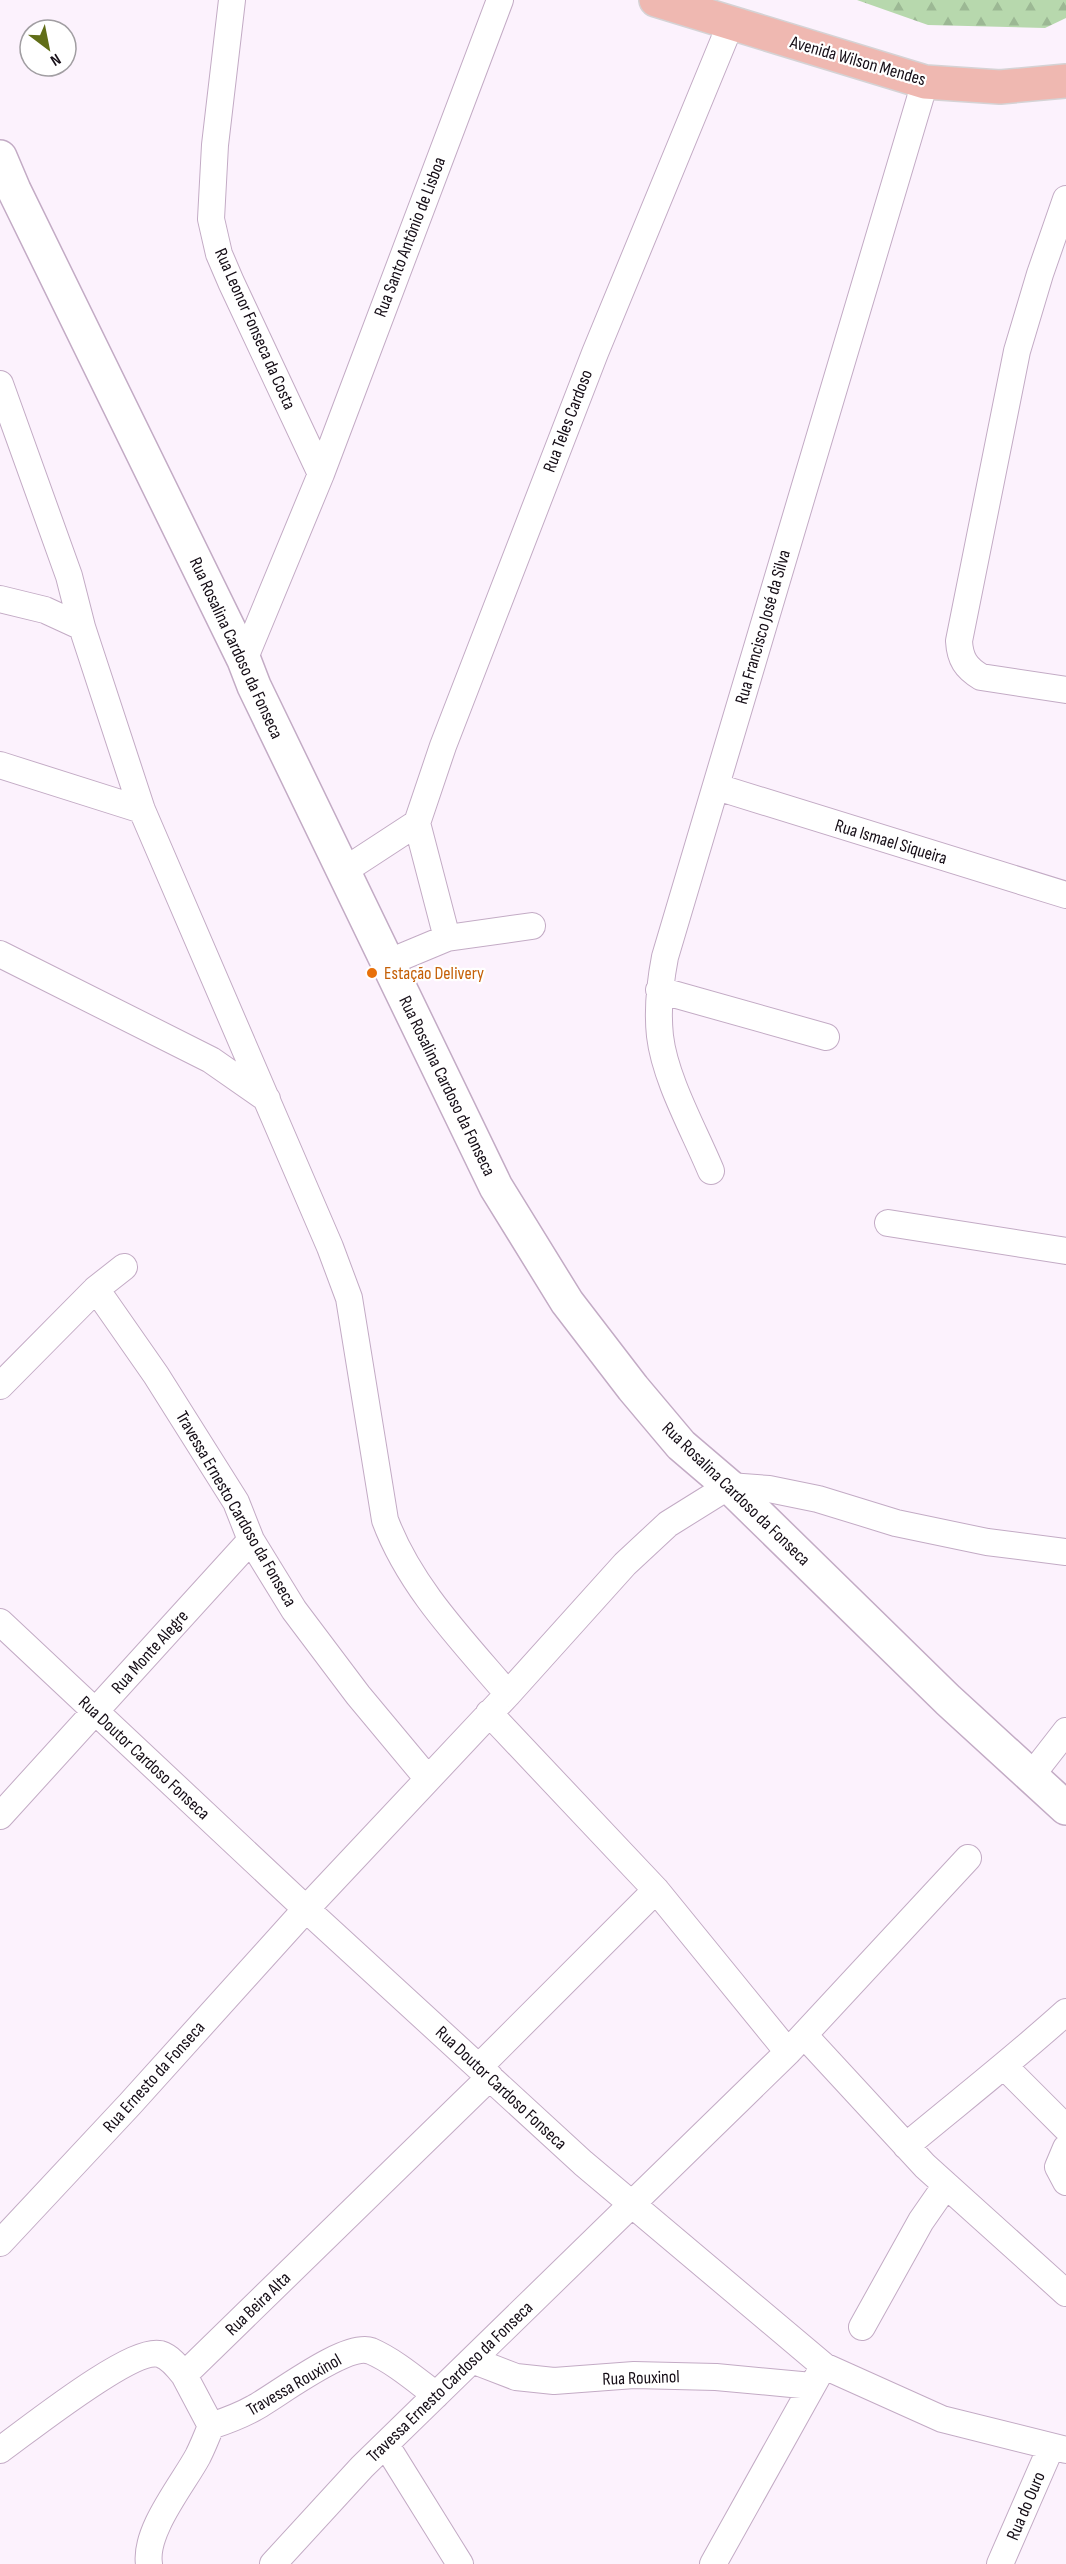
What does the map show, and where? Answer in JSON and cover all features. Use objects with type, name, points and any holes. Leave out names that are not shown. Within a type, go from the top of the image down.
[{"type":"main road","name":"Avenida Wilson Mendes","points":[[656,0],[925,82],[1000,87],[1066,81]]},
{"type":"street","name":"Rua Leonor Fonseca da Costa","points":[[232,0],[215,145],[211,219],[227,273],[321,474]]},
{"type":"street","name":"Rua Santo Antônio de Lisboa","points":[[244,660],[321,474],[500,0]]},
{"type":"street","name":"Rua Teles Cardoso","points":[[417,823],[443,746],[595,353],[731,23]]},
{"type":"street","name":"Rua Francisco José da Silva","points":[[711,1171],[669,1068],[660,1037],[659,990],[665,957],[925,82]]},
{"type":"street","name":"Rua Rosalina Cardoso da Fonseca","points":[[0,157],[7,199],[244,660],[254,686],[342,872],[496,1187],[567,1302],[681,1445],[729,1486],[948,1700],[1066,1808]]},
{"type":"street","points":[[1066,199],[1017,351],[959,640],[963,661],[970,671],[981,677],[1066,690]]},
{"type":"street","points":[[0,384],[69,576],[82,627],[142,810],[267,1099],[349,1298],[384,1520],[396,1549],[444,1620],[508,1694]]},
{"type":"street","points":[[0,599],[45,610],[82,627]]},
{"type":"street","points":[[0,765],[142,810]]},
{"type":"street","name":"Rua Ismael Siqueira","points":[[717,787],[1066,895]]},
{"type":"street","points":[[342,872],[417,823],[447,938]]},
{"type":"street","points":[[387,963],[447,938],[532,926]]},
{"type":"street","points":[[0,954],[211,1060],[267,1099]]},
{"type":"street","points":[[659,990],[826,1037]]},
{"type":"street","points":[[888,1222],[1066,1251]]},
{"type":"street","points":[[0,1386],[96,1289],[124,1267]]},
{"type":"street","name":"Travessa Ernesto Cardoso da Fonseca","points":[[96,1289],[156,1375],[236,1502],[251,1540],[294,1610],[358,1695],[428,1779]]},
{"type":"street","points":[[729,1486],[769,1489],[818,1499],[896,1523],[987,1542],[1066,1552]]},
{"type":"street","name":"Rua Ernesto da Fonseca","points":[[0,2243],[130,2104],[306,1909],[508,1694],[646,1541],[668,1524],[729,1486]]},
{"type":"street","name":"Rua Monte Alegre","points":[[0,1816],[251,1540]]},
{"type":"street","name":"Rua Doutor Cardoso Fonseca","points":[[0,1622],[306,1909],[818,2376],[942,2419],[1059,2449]]},
{"type":"street","points":[[489,1713],[656,1890],[796,2044],[946,2186],[1066,2293]]},
{"type":"street","points":[[1031,1776],[1066,1731]]},
{"type":"street","name":"Travessa Ernesto Cardoso da Fonseca","points":[[273,2564],[362,2467],[796,2044],[969,1858]]},
{"type":"street","name":"Rua Beira Alta","points":[[184,2374],[484,2072],[656,1890]]},
{"type":"street","points":[[906,2146],[990,2077],[1005,2068],[1066,2012]]},
{"type":"street","points":[[1005,2068],[1066,2128]]},
{"type":"street","points":[[1066,2148],[1058,2167],[1066,2181]]},
{"type":"street","points":[[862,2326],[921,2221],[946,2186]]},
{"type":"street","name":"Travessa Rouxinol","points":[[211,2426],[237,2417],[287,2389],[310,2371],[358,2350],[369,2351],[396,2366],[436,2395]]},
{"type":"street","points":[[0,2450],[98,2380],[137,2357],[159,2354],[172,2361],[184,2374],[211,2426],[198,2456],[158,2526],[149,2550],[148,2564]]},
{"type":"street","name":"Rua Rouxinol","points":[[472,2360],[516,2378],[554,2381],[634,2375],[818,2376]]},
{"type":"street","points":[[713,2564],[818,2376]]},
{"type":"street","points":[[386,2445],[460,2564]]},
{"type":"street","name":"Rua do Ouro","points":[[1000,2564],[1059,2449]]},
{"type":"green space","points":[[857,0],[1066,0],[1066,18],[1045,28],[928,25]]},
{"type":"place","name":"Estação Delivery","points":[[372,973]]}]
